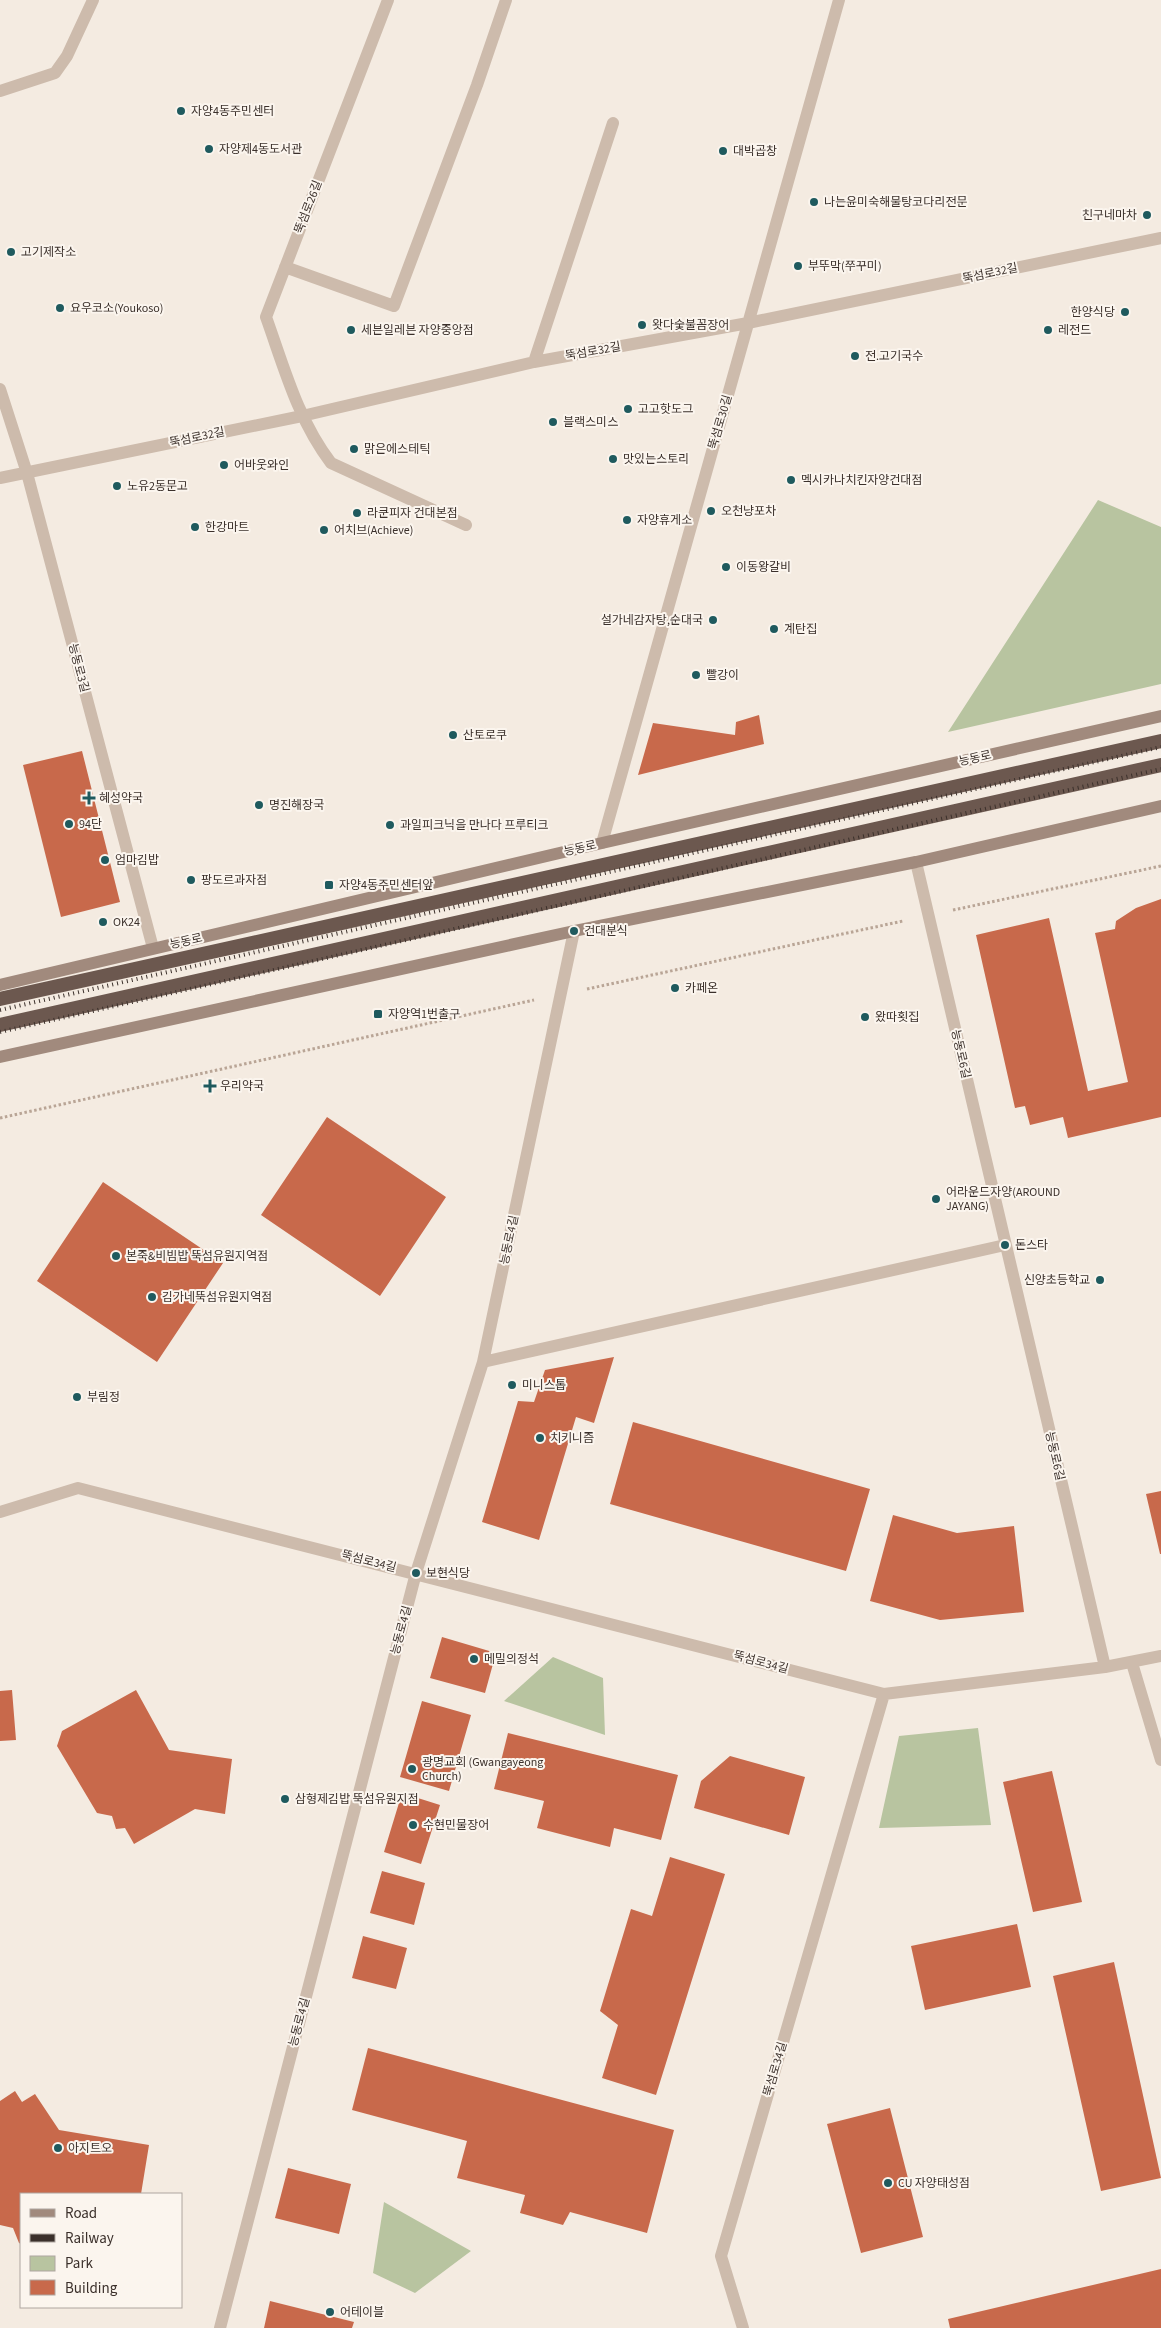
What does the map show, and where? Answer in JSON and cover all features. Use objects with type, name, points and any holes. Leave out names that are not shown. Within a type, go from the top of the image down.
[{"type":"highway","points":[[0,999],[1161,741]]},
{"type":"highway","points":[[0,1025],[1161,765]]},
{"type":"main road","name":"능동로","points":[[0,984],[602,843],[1161,716]]},
{"type":"main road","points":[[0,1057],[574,931],[916,862],[1161,806]]},
{"type":"street","points":[[0,92],[55,73],[67,56],[93,0]]},
{"type":"street","name":"뚝섬로26길","points":[[388,0],[266,317],[302,416],[317,445],[331,462],[466,525]]},
{"type":"street","points":[[285,267],[394,306],[477,85],[506,0]]},
{"type":"street","name":"뚝섬로30길","points":[[602,843],[839,0]]},
{"type":"street","points":[[534,362],[613,123]]},
{"type":"street","name":"뚝섬로32길","points":[[0,478],[302,416],[534,362],[748,323],[1161,238]]},
{"type":"street","name":"능동로3길","points":[[0,389],[27,473],[153,948]]},
{"type":"street","name":"능동로6길","points":[[916,862],[1104,1667]]},
{"type":"street","name":"능동로4길","points":[[220,2328],[416,1573],[483,1362],[574,931]]},
{"type":"street","points":[[483,1362],[1005,1245]]},
{"type":"street","name":"뚝섬로34길","points":[[0,1512],[78,1488],[884,1694],[1104,1667],[1161,1656]]},
{"type":"street","points":[[1132,1663],[1161,1760]]},
{"type":"street","name":"뚝섬로34길","points":[[743,2328],[721,2256],[884,1694]]},
{"type":"green space","points":[[1098,500],[1161,527],[1161,684],[948,732]]},
{"type":"green space","points":[[553,1657],[603,1678],[605,1735],[504,1701]]},
{"type":"green space","points":[[978,1728],[991,1825],[879,1828],[899,1736]]},
{"type":"green space","points":[[384,2202],[471,2251],[415,2293],[373,2273]]},
{"type":"building","points":[[759,715],[764,744],[638,775],[653,723],[735,735],[736,722]]},
{"type":"building","points":[[82,751],[120,902],[61,917],[23,765]]},
{"type":"building","points":[[1161,899],[1161,1117],[1068,1138],[1063,1117],[1030,1125],[1025,1106],[1015,1108],[976,935],[1049,918],[1088,1091],[1128,1082],[1095,933],[1115,929],[1116,921],[1136,908]]},
{"type":"building","points":[[327,1117],[446,1197],[380,1296],[261,1215]]},
{"type":"building","points":[[103,1182],[223,1263],[157,1362],[37,1281]]},
{"type":"building","points":[[614,1357],[594,1423],[576,1417],[539,1540],[482,1522],[518,1401],[534,1402],[545,1370]]},
{"type":"building","points":[[633,1422],[870,1489],[846,1571],[610,1504]]},
{"type":"building","points":[[1161,1491],[1161,1554],[1160,1554],[1146,1494]]},
{"type":"building","points":[[893,1515],[957,1533],[1014,1526],[1024,1612],[940,1620],[870,1601]]},
{"type":"building","points":[[442,1637],[496,1653],[485,1693],[430,1678]]},
{"type":"building","points":[[12,1690],[16,1740],[0,1741],[0,1691]]},
{"type":"building","points":[[136,1690],[169,1750],[232,1759],[225,1814],[195,1809],[134,1844],[125,1828],[116,1829],[112,1816],[97,1813],[57,1746],[62,1731]]},
{"type":"building","points":[[422,1701],[471,1715],[449,1791],[400,1777]]},
{"type":"building","points":[[508,1733],[678,1775],[661,1840],[614,1828],[610,1847],[537,1828],[544,1801],[494,1789]]},
{"type":"building","points":[[730,1756],[805,1777],[789,1835],[694,1808],[701,1781]]},
{"type":"building","points":[[1052,1771],[1082,1902],[1033,1912],[1003,1782]]},
{"type":"building","points":[[402,1793],[440,1805],[421,1864],[384,1852]]},
{"type":"building","points":[[670,1857],[725,1874],[656,2095],[602,2078],[618,2025],[600,2011],[631,1909],[652,1916]]},
{"type":"building","points":[[382,1871],[425,1883],[414,1925],[370,1913]]},
{"type":"building","points":[[1017,1924],[1031,1987],[925,2010],[911,1946]]},
{"type":"building","points":[[363,1936],[407,1948],[396,1989],[352,1978]]},
{"type":"building","points":[[1114,1962],[1161,2178],[1101,2191],[1053,1976]]},
{"type":"building","points":[[368,2048],[674,2130],[647,2233],[570,2212],[563,2225],[520,2213],[525,2195],[457,2178],[467,2141],[352,2110]]},
{"type":"building","points":[[15,2091],[22,2102],[35,2094],[59,2130],[149,2145],[141,2193],[20,2193],[19,2243],[13,2228],[0,2225],[0,2101]]},
{"type":"building","points":[[890,2108],[923,2237],[861,2253],[827,2124]]},
{"type":"building","points":[[288,2168],[351,2184],[339,2234],[275,2218]]},
{"type":"building","points":[[1161,2269],[1161,2328],[950,2328],[948,2319]]},
{"type":"building","points":[[270,2301],[354,2322],[352,2328],[264,2328]]},
{"type":"railway","points":[[0,1010],[1161,747]]},
{"type":"railway","points":[[0,1032],[1161,769]]},
{"type":"place","name":"자양4동주민센터","points":[[181,111]]},
{"type":"place","name":"자양제4동도서관","points":[[209,149]]},
{"type":"place","name":"대박곱창","points":[[723,151]]},
{"type":"place","name":"나는윤미숙해물탕코다리전문","points":[[814,202]]},
{"type":"place","name":"친구네마차","points":[[1147,215]]},
{"type":"place","name":"고기제작소","points":[[11,252]]},
{"type":"place","name":"부뚜막(쭈꾸미)","points":[[798,266]]},
{"type":"place","name":"요우코소(Youkoso)","points":[[60,308]]},
{"type":"place","name":"한양식당","points":[[1125,312]]},
{"type":"place","name":"왓다숯불꼼장어","points":[[642,325]]},
{"type":"place","name":"세븐일레븐 자양중앙점","points":[[351,330]]},
{"type":"place","name":"레전드","points":[[1048,330]]},
{"type":"place","name":"전.고기국수","points":[[855,356]]},
{"type":"place","name":"고고핫도그","points":[[628,409]]},
{"type":"place","name":"블랙스미스","points":[[553,422]]},
{"type":"place","name":"맑은에스테틱","points":[[354,449]]},
{"type":"place","name":"맛있는스토리","points":[[613,459]]},
{"type":"place","name":"어바웃와인","points":[[224,465]]},
{"type":"place","name":"멕시카나치킨자양건대점","points":[[791,480]]},
{"type":"place","name":"노유2동문고","points":[[117,486]]},
{"type":"place","name":"오천냥포차","points":[[711,511]]},
{"type":"place","name":"라쿤피자 건대본점","points":[[357,513]]},
{"type":"place","name":"자양휴게소","points":[[627,520]]},
{"type":"place","name":"한강마트","points":[[195,527]]},
{"type":"place","name":"어치브(Achieve)","points":[[324,530]]},
{"type":"place","name":"이동왕갈비","points":[[726,567]]},
{"type":"place","name":"설가네감자탕,순대국","points":[[713,620]]},
{"type":"place","name":"계탄집","points":[[774,629]]},
{"type":"place","name":"빨강이","points":[[696,675]]},
{"type":"place","name":"산토로쿠","points":[[453,735]]},
{"type":"place","name":"혜성약국","points":[[89,798]]},
{"type":"place","name":"명진해장국","points":[[259,805]]},
{"type":"place","name":"94단","points":[[69,824]]},
{"type":"place","name":"과일피크닉을 만나다 프루티크","points":[[390,825]]},
{"type":"place","name":"엄마김밥","points":[[105,860]]},
{"type":"place","name":"팡도르과자점","points":[[191,880]]},
{"type":"place","name":"자양4동주민센터앞","points":[[329,885]]},
{"type":"place","name":"OK24","points":[[103,922]]},
{"type":"place","name":"건대분식","points":[[574,931]]},
{"type":"place","name":"카페온","points":[[675,988]]},
{"type":"place","name":"자양역1번출구","points":[[378,1014]]},
{"type":"place","name":"왔따횟집","points":[[865,1017]]},
{"type":"place","name":"우리약국","points":[[210,1086]]},
{"type":"place","name":"어라운드자양(AROUND JAYANG)","points":[[936,1199]]},
{"type":"place","name":"돈스타","points":[[1005,1245]]},
{"type":"place","name":"본죽&비빔밥 뚝섬유원지역점","points":[[116,1256]]},
{"type":"place","name":"신양초등학교","points":[[1100,1280]]},
{"type":"place","name":"김가네뚝섬유원지역점","points":[[152,1297]]},
{"type":"place","name":"미니스톱","points":[[512,1385]]},
{"type":"place","name":"부림정","points":[[77,1397]]},
{"type":"place","name":"치키니즘","points":[[540,1438]]},
{"type":"place","name":"보현식당","points":[[416,1573]]},
{"type":"place","name":"메밀의정석","points":[[474,1659]]},
{"type":"place","name":"광명교회 (Gwangayeong Church)","points":[[412,1769]]},
{"type":"place","name":"삼형제김밥 뚝섬유원지점","points":[[285,1799]]},
{"type":"place","name":"수현민물장어","points":[[413,1825]]},
{"type":"place","name":"아지트오","points":[[58,2148]]},
{"type":"place","name":"CU 자양태성점","points":[[888,2183]]},
{"type":"place","name":"어테이블","points":[[330,2312]]}]
